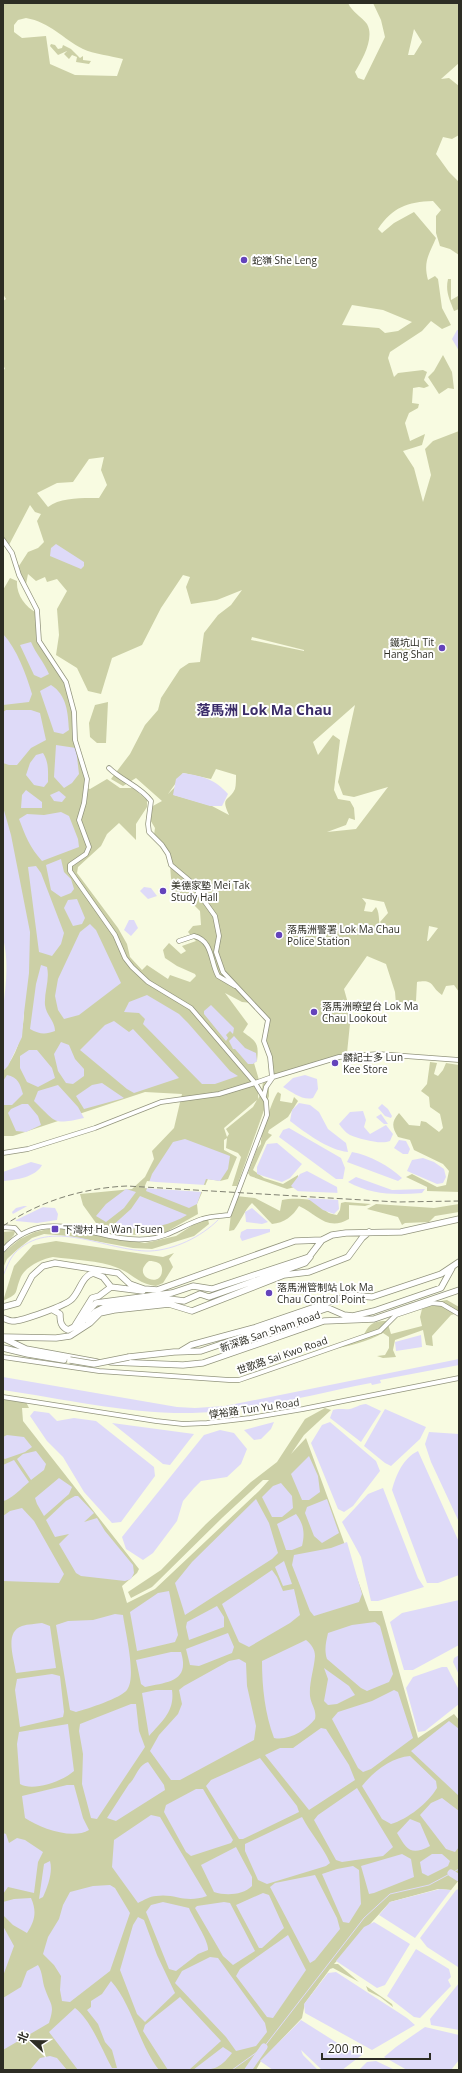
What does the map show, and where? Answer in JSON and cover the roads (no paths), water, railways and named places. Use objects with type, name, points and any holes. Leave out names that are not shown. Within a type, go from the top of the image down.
[{"type":"main road","points":[[3,1318],[12,1322],[52,1310],[72,1299],[88,1274],[99,1274],[111,1287],[150,1292],[295,1241],[322,1240],[332,1235],[346,1233],[401,1232],[459,1219]]},
{"type":"main road","name":"新深路 San Sham Road","points":[[3,1338],[56,1338],[77,1332],[103,1312],[169,1304],[192,1311],[284,1275],[308,1272],[348,1257],[362,1238],[370,1232]]},
{"type":"main road","points":[[77,1332],[100,1308],[169,1299],[184,1301],[200,1294],[209,1297],[305,1263],[322,1240]]},
{"type":"main road","points":[[77,1332],[90,1309],[96,1303],[172,1293],[193,1286],[212,1289],[311,1256]]},
{"type":"main road","name":"新深路 San Sham Road","points":[[181,1351],[190,1345],[254,1328],[350,1294],[372,1297],[441,1274],[459,1262]]},
{"type":"main road","points":[[3,1307],[18,1303],[32,1276],[43,1266],[55,1263],[118,1273],[130,1284],[144,1289],[157,1290]]},
{"type":"main road","name":"新深路 San Sham Road","points":[[3,1347],[28,1354],[94,1364],[129,1357],[181,1351],[201,1351],[328,1308],[348,1316],[374,1312],[441,1288],[452,1268]]},
{"type":"main road","points":[[52,1310],[60,1314],[60,1323],[68,1330],[74,1327],[92,1298],[99,1296],[111,1287]]},
{"type":"main road","name":"新深路 San Sham Road","points":[[3,1347],[26,1349],[96,1362],[194,1364],[216,1359],[324,1322],[374,1319],[459,1290]]},
{"type":"main road","name":"新深路 San Sham Road","points":[[3,1338],[26,1349]]},
{"type":"street","points":[[3,540],[12,553],[19,575],[36,610],[39,641],[66,682],[74,712],[75,740],[87,779],[84,803],[79,820],[89,847],[86,854],[70,865],[70,871],[115,935],[125,958],[132,967],[148,982],[192,1008],[255,1083],[264,1096],[267,1106],[266,1117],[229,1215],[201,1219],[170,1234],[147,1239],[128,1239],[57,1226],[39,1228],[21,1235],[3,1250]]},
{"type":"street","points":[[109,768],[114,773],[136,786],[151,801],[148,824],[149,832],[162,845],[168,854],[171,865],[190,881],[215,916],[219,929],[216,952],[218,962],[223,972],[268,1020],[264,1041],[270,1057],[272,1077],[266,1087],[264,1096]]},
{"type":"street","points":[[179,941],[194,936],[205,941],[209,946],[218,976],[235,986]]},
{"type":"street","points":[[3,1153],[28,1149],[95,1128],[161,1102],[219,1094],[330,1059],[365,1054],[394,1054],[459,1060]]},
{"type":"street","points":[[3,1227],[15,1228],[21,1235]]},
{"type":"street","name":"世歌路 Sai Kwo Road","points":[[3,1356],[99,1371],[239,1380],[380,1331],[396,1315],[432,1303],[442,1304],[459,1314]]},
{"type":"street","name":"惇裕路 Tun Yu Road","points":[[3,1397],[148,1420],[183,1424],[207,1423],[280,1413],[459,1378]]},
{"type":"waterway","points":[[3,1276],[14,1254],[28,1243],[44,1237],[62,1236],[79,1238],[133,1250],[150,1251],[168,1248],[187,1242],[204,1232],[218,1220]]},
{"type":"waterway","points":[[232,2070],[264,2047],[364,1918],[390,1894],[429,1885],[459,1869]]},
{"type":"waterway","points":[[451,1873],[459,1878]]},
{"type":"waterway","points":[[248,2070],[264,2047]]},
{"type":"railway","points":[[3,1226],[32,1209],[62,1197],[111,1187],[127,1186],[397,1202],[459,1201]]},
{"type":"place","name":"蛇嶺 She Leng","points":[[244,260]]},
{"type":"place","name":"鐵坑山 Tit Hang Shan","points":[[442,648]]},
{"type":"place","name":"美德家塾 Mei Tak Study Hall","points":[[163,891]]},
{"type":"place","name":"落馬洲警署 Lok Ma Chau Police Station","points":[[279,935]]},
{"type":"place","name":"落馬洲暸望台 Lok Ma Chau Lookout","points":[[314,1012]]},
{"type":"place","name":"麟記士多 Lun Kee Store","points":[[335,1063]]},
{"type":"place","name":"下灣村 Ha Wan Tsuen","points":[[55,1229]]},
{"type":"place","name":"落馬洲管制站 Lok Ma Chau Control Point","points":[[269,1293]]},
{"type":"district","name":"落馬洲 Lok Ma Chau","points":[[264,709]]}]
